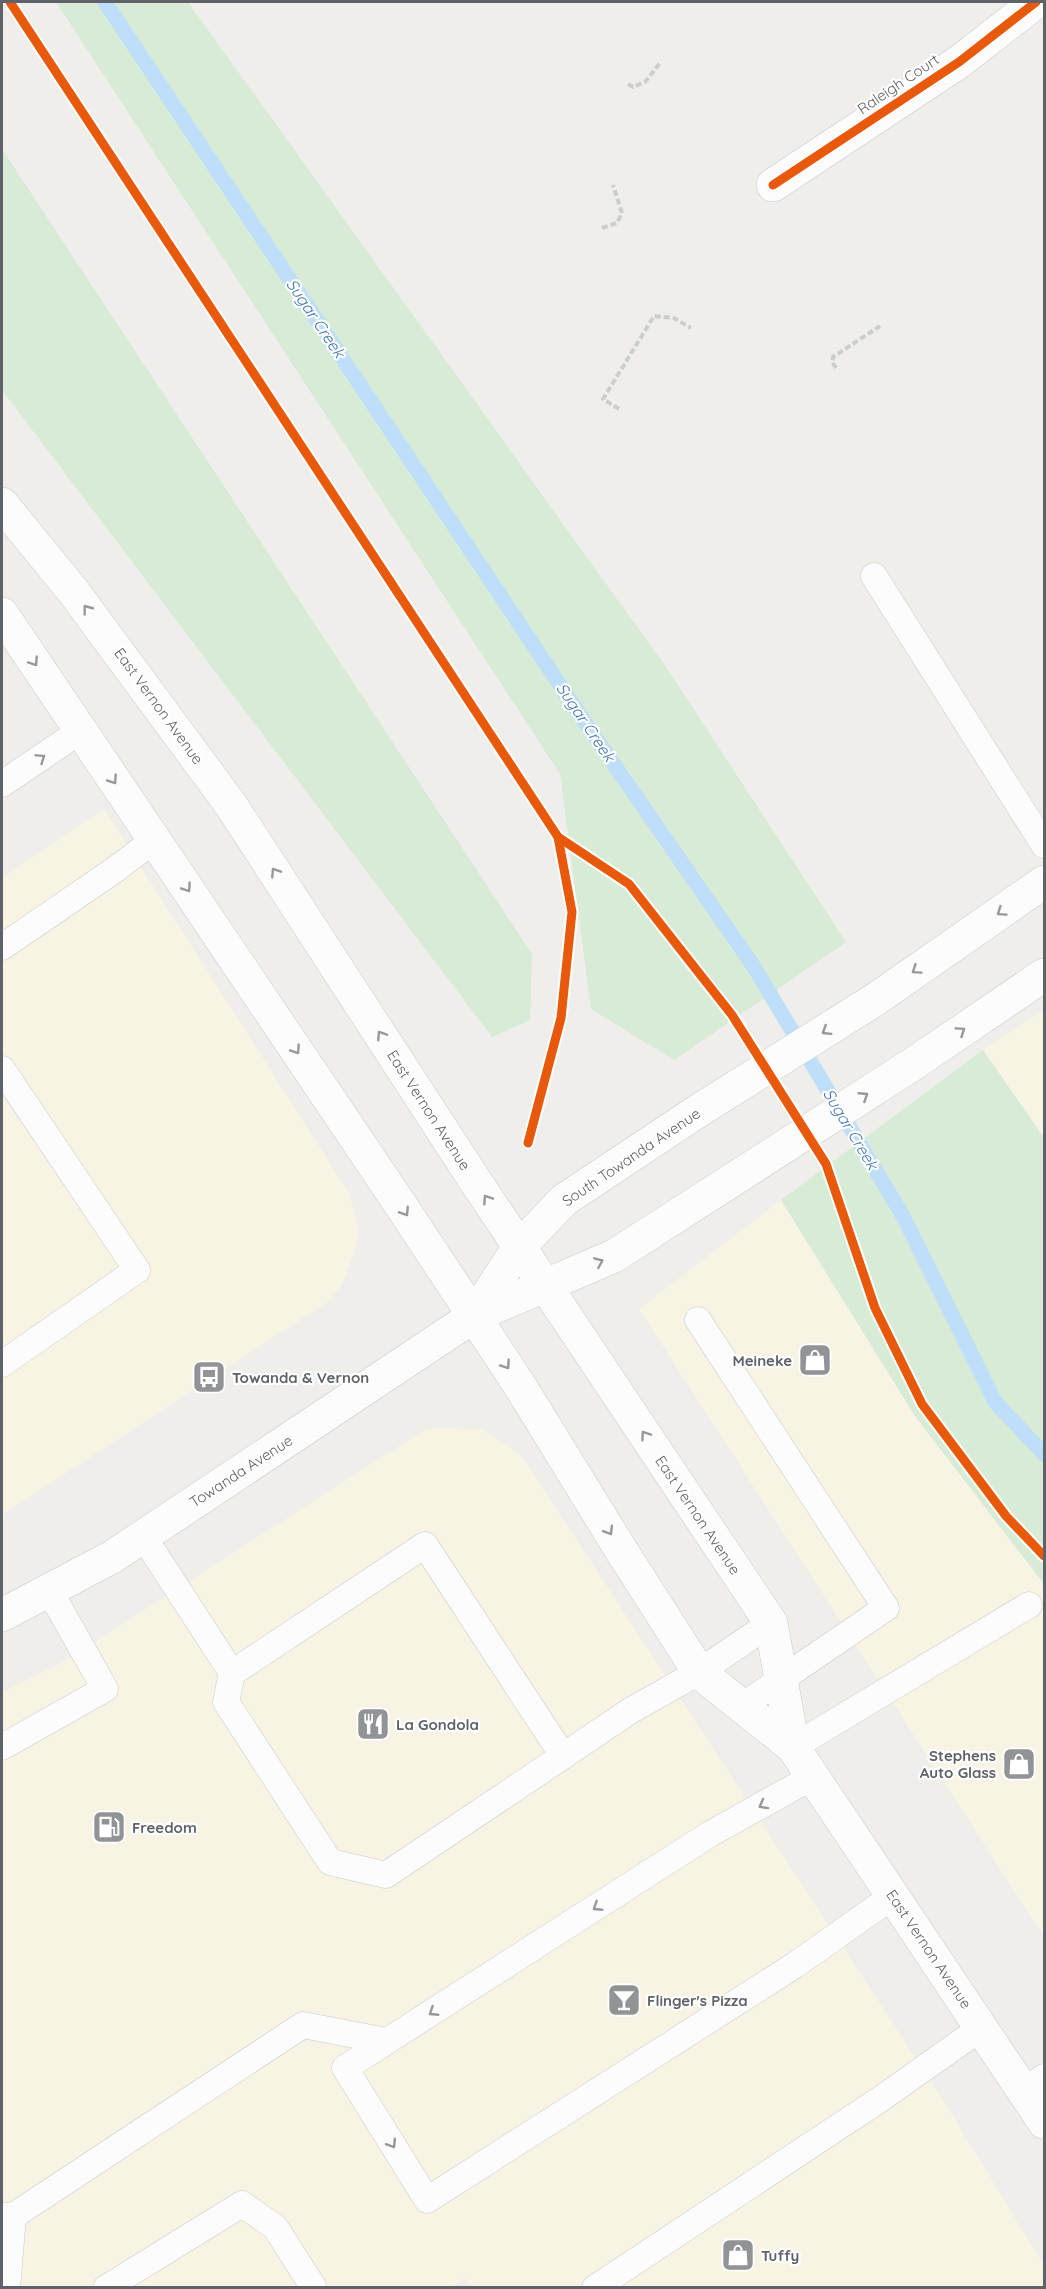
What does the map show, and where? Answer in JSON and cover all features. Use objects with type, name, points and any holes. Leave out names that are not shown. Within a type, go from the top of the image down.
[{"type":"main road","name":"Raleigh Court","points":[[772,185],[959,62],[1036,2]]},
{"type":"main road","name":"East Vernon Avenue","points":[[2,504],[74,591],[231,805],[519,1247],[771,1623],[794,1747]]},
{"type":"main road","name":"East Vernon Avenue","points":[[2,614],[474,1316],[699,1672],[794,1747],[981,2028],[1034,2084],[1044,2122]]},
{"type":"main road","name":"South Towanda Avenue","points":[[474,1316],[519,1247],[564,1200],[720,1097],[876,999],[1044,882]]},
{"type":"main road","points":[[474,1316],[614,1256],[913,1064],[1044,975]]},
{"type":"main road","name":"Towanda Avenue","points":[[2,1615],[112,1557],[474,1316]]},
{"type":"lane","points":[[874,576],[1044,845]]},
{"type":"lane","points":[[2,784],[80,731]]},
{"type":"lane","points":[[2,947],[116,869],[154,840]]},
{"type":"lane","points":[[2,1070],[137,1270],[2,1364]]},
{"type":"lane","points":[[698,1320],[886,1608],[742,1706]]},
{"type":"lane","points":[[142,1536],[232,1672],[226,1702],[330,1862],[386,1875],[630,1711],[699,1672],[771,1623]]},
{"type":"lane","points":[[232,1672],[425,1545],[563,1756]]},
{"type":"lane","points":[[2,1747],[105,1689],[49,1590]]},
{"type":"lane","points":[[794,1747],[1029,1605]]},
{"type":"lane","points":[[814,1776],[710,1834],[345,2067],[427,2200],[795,1965],[893,1896]]},
{"type":"lane","points":[[7,2288],[7,2216],[303,2025],[386,2041]]},
{"type":"lane","points":[[595,2288],[882,2098],[981,2028]]},
{"type":"lane","points":[[106,2288],[242,2204],[275,2227],[314,2288]]},
{"type":"path","points":[[628,84],[633,87],[645,82],[660,63]]},
{"type":"path","points":[[602,228],[617,222],[622,213],[612,185]]},
{"type":"path","points":[[619,409],[603,399],[654,316],[674,318],[691,328]]},
{"type":"path","points":[[836,368],[832,362],[833,357],[880,326]]},
{"type":"shaded area","points":[[104,809],[349,1193],[359,1230],[355,1250],[343,1283],[329,1301],[2,1515],[2,878]]},
{"type":"shaded area","points":[[1044,1010],[1044,1138],[983,1050]]},
{"type":"shaded area","points":[[781,1200],[915,1416],[1044,1584],[1044,1937],[639,1309]]},
{"type":"shaded area","points":[[435,1428],[481,1429],[511,1448],[525,1461],[947,2106],[1044,2266],[1044,2288],[471,2288],[465,2278],[450,2288],[2,2288],[2,1692],[67,1660],[421,1432]]},
{"type":"green space","points":[[56,2],[188,2],[668,670],[846,942],[674,1060],[591,1009],[560,774]]},
{"type":"green space","points":[[2,149],[532,954],[530,1020],[492,1037],[2,390]]},
{"type":"green space","points":[[983,1050],[1044,1138],[1044,1584],[915,1416],[781,1200]]},
{"type":"waterway","name":"Sugar Creek","points":[[105,2],[584,721],[754,967],[903,1216],[995,1402],[1044,1454]]},
{"type":"cycle path","points":[[10,2],[558,837],[629,884],[732,1015],[826,1164],[875,1308],[922,1404],[1006,1516],[1044,1556]]},
{"type":"cycle path","points":[[773,185],[959,62],[1036,2]]},
{"type":"cycle path","points":[[528,1143],[561,1018],[572,912],[558,837]]},
{"type":"place","name":"Meineke","points":[[815,1360]]},
{"type":"place","name":"Towanda & Vernon","points":[[209,1377]]},
{"type":"place","name":"La Gondola","points":[[373,1724]]},
{"type":"place","name":"Stephens Auto Glass","points":[[1019,1764]]},
{"type":"place","name":"Freedom","points":[[109,1827]]},
{"type":"place","name":"Flinger's Pizza","points":[[624,2000]]},
{"type":"place","name":"Tuffy","points":[[738,2255]]}]
